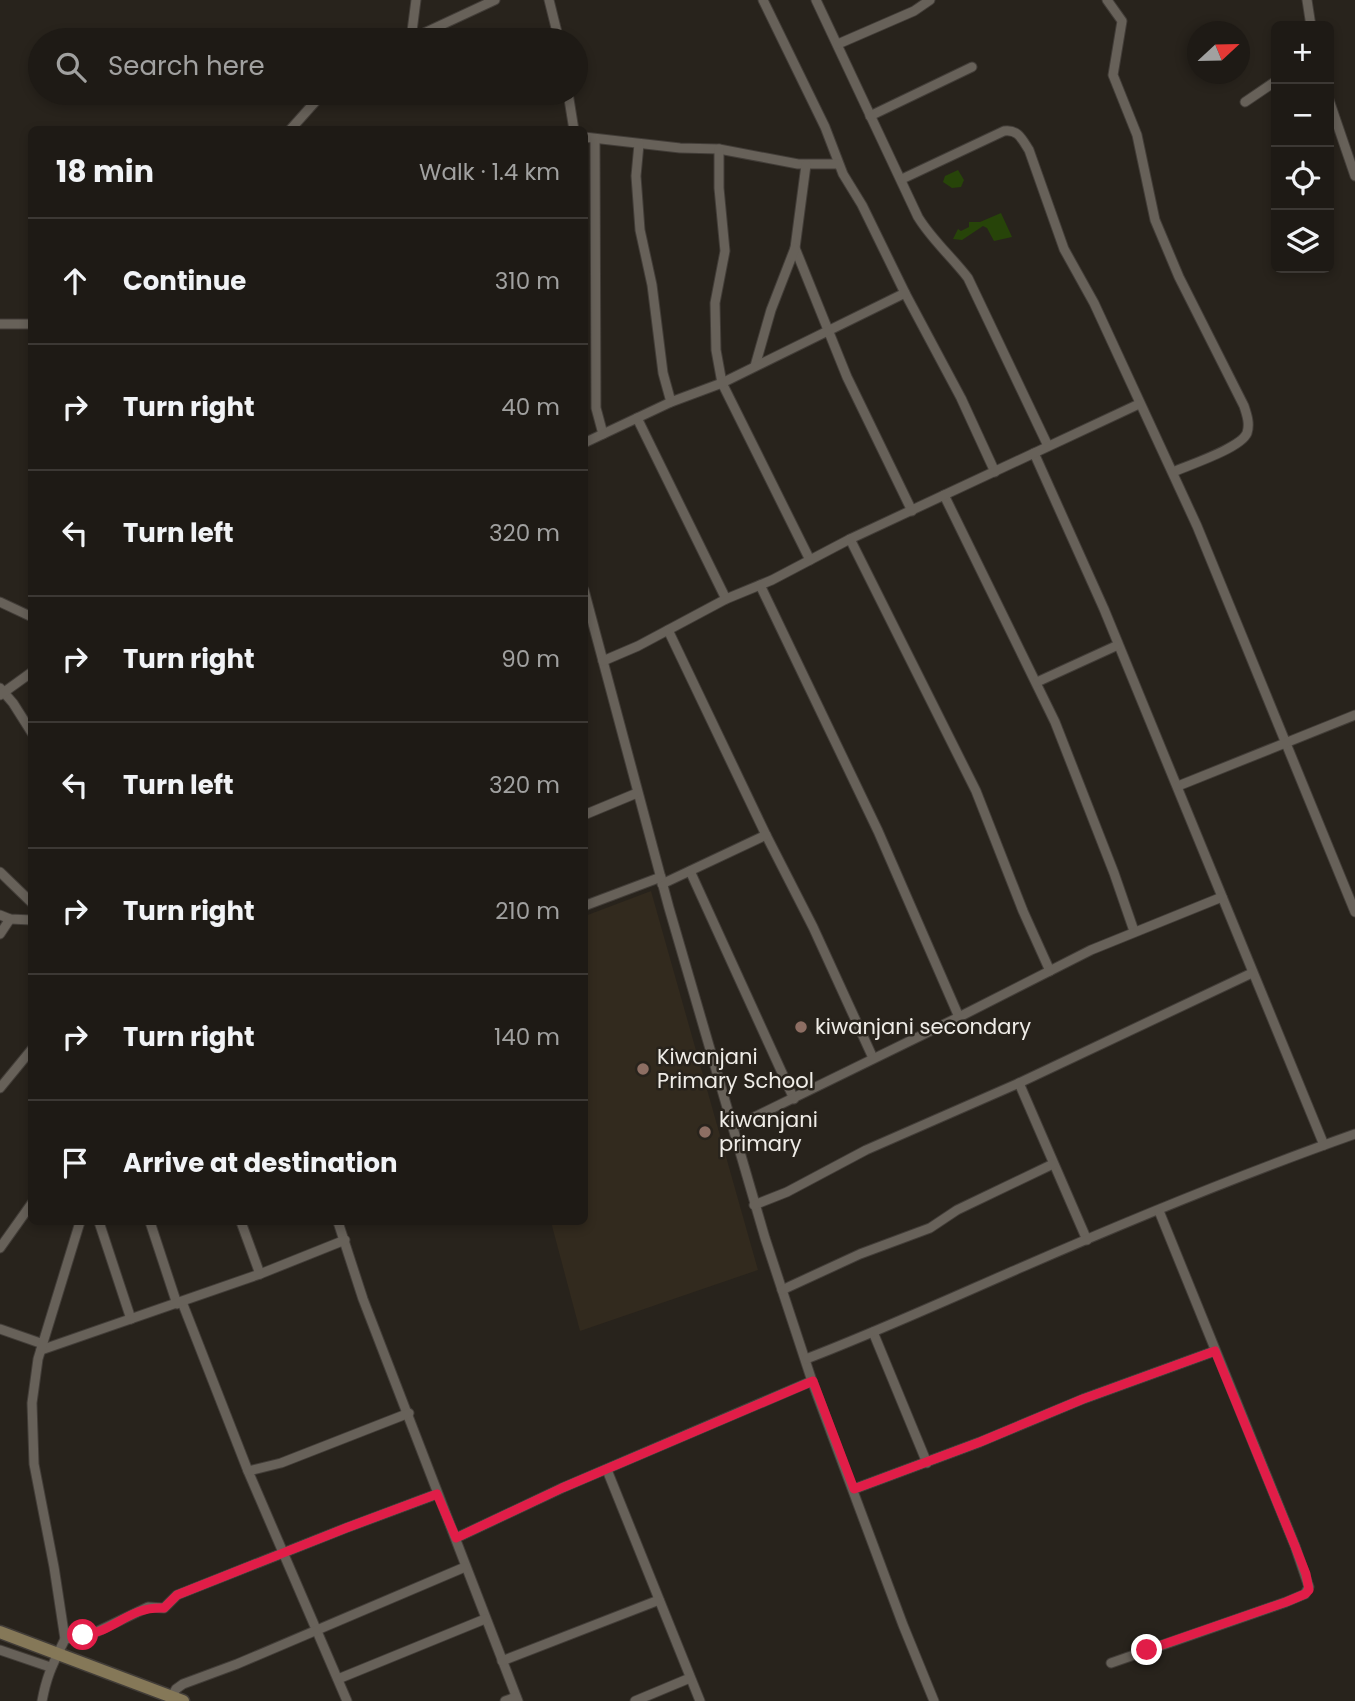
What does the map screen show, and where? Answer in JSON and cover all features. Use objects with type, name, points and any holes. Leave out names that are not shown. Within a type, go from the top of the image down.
[{"type":"street","points":[[412,28],[416,0]]},
{"type":"street","points":[[549,0],[556,28]]},
{"type":"street","points":[[764,0],[825,127],[838,164],[862,205],[961,398],[995,472]]},
{"type":"street","points":[[817,0],[925,228],[956,261],[976,292],[1048,446]]},
{"type":"street","points":[[838,44],[904,16],[930,0]]},
{"type":"street","points":[[1107,0],[1122,21],[1113,75],[1137,135],[1155,220],[1178,277],[1244,406],[1248,420],[1248,430],[1239,442],[1173,472]]},
{"type":"street","points":[[1307,0],[1310,21]]},
{"type":"street","points":[[435,28],[491,1]]},
{"type":"street","points":[[870,116],[972,67]]},
{"type":"street","points":[[1245,102],[1272,84]]},
{"type":"street","points":[[294,126],[312,105]]},
{"type":"street","points":[[570,105],[573,126]]},
{"type":"street","points":[[1334,115],[1355,176]]},
{"type":"street","points":[[902,179],[1004,131],[1011,130],[1021,136],[1029,150],[1064,249],[1094,303],[1173,472],[1355,912]]},
{"type":"street","points":[[588,138],[719,149],[806,165],[838,164]]},
{"type":"street","points":[[595,139],[596,408],[603,434]]},
{"type":"street","points":[[639,144],[636,176],[640,230],[652,285],[663,373],[671,402]]},
{"type":"street","points":[[719,149],[719,188],[725,251],[715,303],[716,350],[722,383],[810,560]]},
{"type":"street","points":[[755,366],[771,310],[794,248],[806,165]]},
{"type":"street","points":[[794,248],[847,377],[912,511]]},
{"type":"street","points":[[588,441],[671,402],[722,383],[905,293]]},
{"type":"street","points":[[0,324],[28,324]]},
{"type":"street","points":[[603,661],[850,539],[1139,404]]},
{"type":"street","points":[[637,418],[726,599]]},
{"type":"street","points":[[1034,453],[1178,786],[1324,1145]]},
{"type":"street","points":[[944,495],[1037,682],[1109,861],[1134,931]]},
{"type":"street","points":[[850,539],[976,791],[1023,911],[1050,971]]},
{"type":"street","points":[[760,585],[893,863],[959,1017]]},
{"type":"street","points":[[0,602],[28,615]]},
{"type":"street","points":[[588,605],[637,793],[754,1205],[813,1381],[903,1625],[934,1701]]},
{"type":"street","points":[[668,630],[873,1058]]},
{"type":"street","points":[[1037,682],[1118,645]]},
{"type":"street","points":[[28,674],[1,692],[28,728]]},
{"type":"street","points":[[1178,786],[1355,715]]},
{"type":"street","points":[[588,813],[637,793]]},
{"type":"street","points":[[588,905],[690,872],[766,835]]},
{"type":"street","points":[[0,872],[28,899]]},
{"type":"street","points":[[690,872],[794,1099]]},
{"type":"street","points":[[734,1127],[1134,931],[1222,897]]},
{"type":"street","points":[[0,915],[10,919],[28,920]]},
{"type":"street","points":[[0,934],[10,919]]},
{"type":"street","points":[[754,1205],[788,1192],[866,1150],[1019,1083],[1252,973]]},
{"type":"street","points":[[0,1088],[28,1054]]},
{"type":"street","points":[[1019,1083],[1087,1240]]},
{"type":"street","points":[[806,1359],[1087,1240],[1355,1134]]},
{"type":"street","points":[[782,1290],[860,1254],[930,1228],[957,1210],[1054,1164]]},
{"type":"street","points":[[0,1248],[28,1209]]},
{"type":"street","points":[[1111,1663],[1286,1602],[1309,1590],[1295,1546],[1159,1211]]},
{"type":"street","points":[[42,1701],[50,1667],[65,1639],[34,1464],[32,1403],[42,1347],[79,1225]]},
{"type":"street","points":[[100,1225],[131,1318]]},
{"type":"street","points":[[151,1225],[248,1471],[347,1701]]},
{"type":"street","points":[[242,1225],[260,1275]]},
{"type":"street","points":[[339,1225],[363,1299],[517,1699],[505,1701]]},
{"type":"street","points":[[0,1329],[42,1347],[260,1275],[345,1240]]},
{"type":"street","points":[[873,1332],[927,1463]]},
{"type":"street","points":[[854,1489],[927,1463],[1083,1399],[1215,1351]]},
{"type":"street","points":[[456,1538],[813,1381]]},
{"type":"street","points":[[248,1471],[281,1463],[409,1413]]},
{"type":"street","points":[[607,1470],[700,1701]]},
{"type":"street","points":[[65,1639],[94,1633],[148,1607],[164,1608],[177,1595],[437,1494]]},
{"type":"street","points":[[0,1632],[167,1698],[183,1684],[237,1664],[465,1567]]},
{"type":"street","points":[[502,1661],[659,1600]]},
{"type":"street","points":[[338,1679],[485,1619]]},
{"type":"street","points":[[0,1650],[50,1667]]},
{"type":"street","points":[[635,1701],[690,1678]]},
{"type":"shaded area","name":"Kiwanjani Primary School","points":[[651,891],[758,1270],[580,1331],[552,1225],[588,1225],[588,915]]},
{"type":"green space","points":[[958,170],[964,180],[961,187],[952,188],[943,182],[945,176]]},
{"type":"green space","points":[[1001,213],[1012,237],[994,241],[983,226],[962,240],[953,239],[958,229],[961,231],[969,227],[969,222],[980,222]]},
{"type":"place","name":"kiwanjani secondary","points":[[801,1027]]},
{"type":"place","name":"Kiwanjani Primary School","points":[[643,1069]]},
{"type":"place","name":"kiwanjani primary","points":[[705,1132]]},
{"type":"route","points":[[83,1635],[94,1633],[148,1607],[164,1608],[177,1595],[437,1494],[456,1538],[562,1488],[813,1381],[854,1489],[927,1463],[1083,1399],[1215,1351],[1295,1546],[1309,1590],[1286,1602],[1147,1650]]}]
